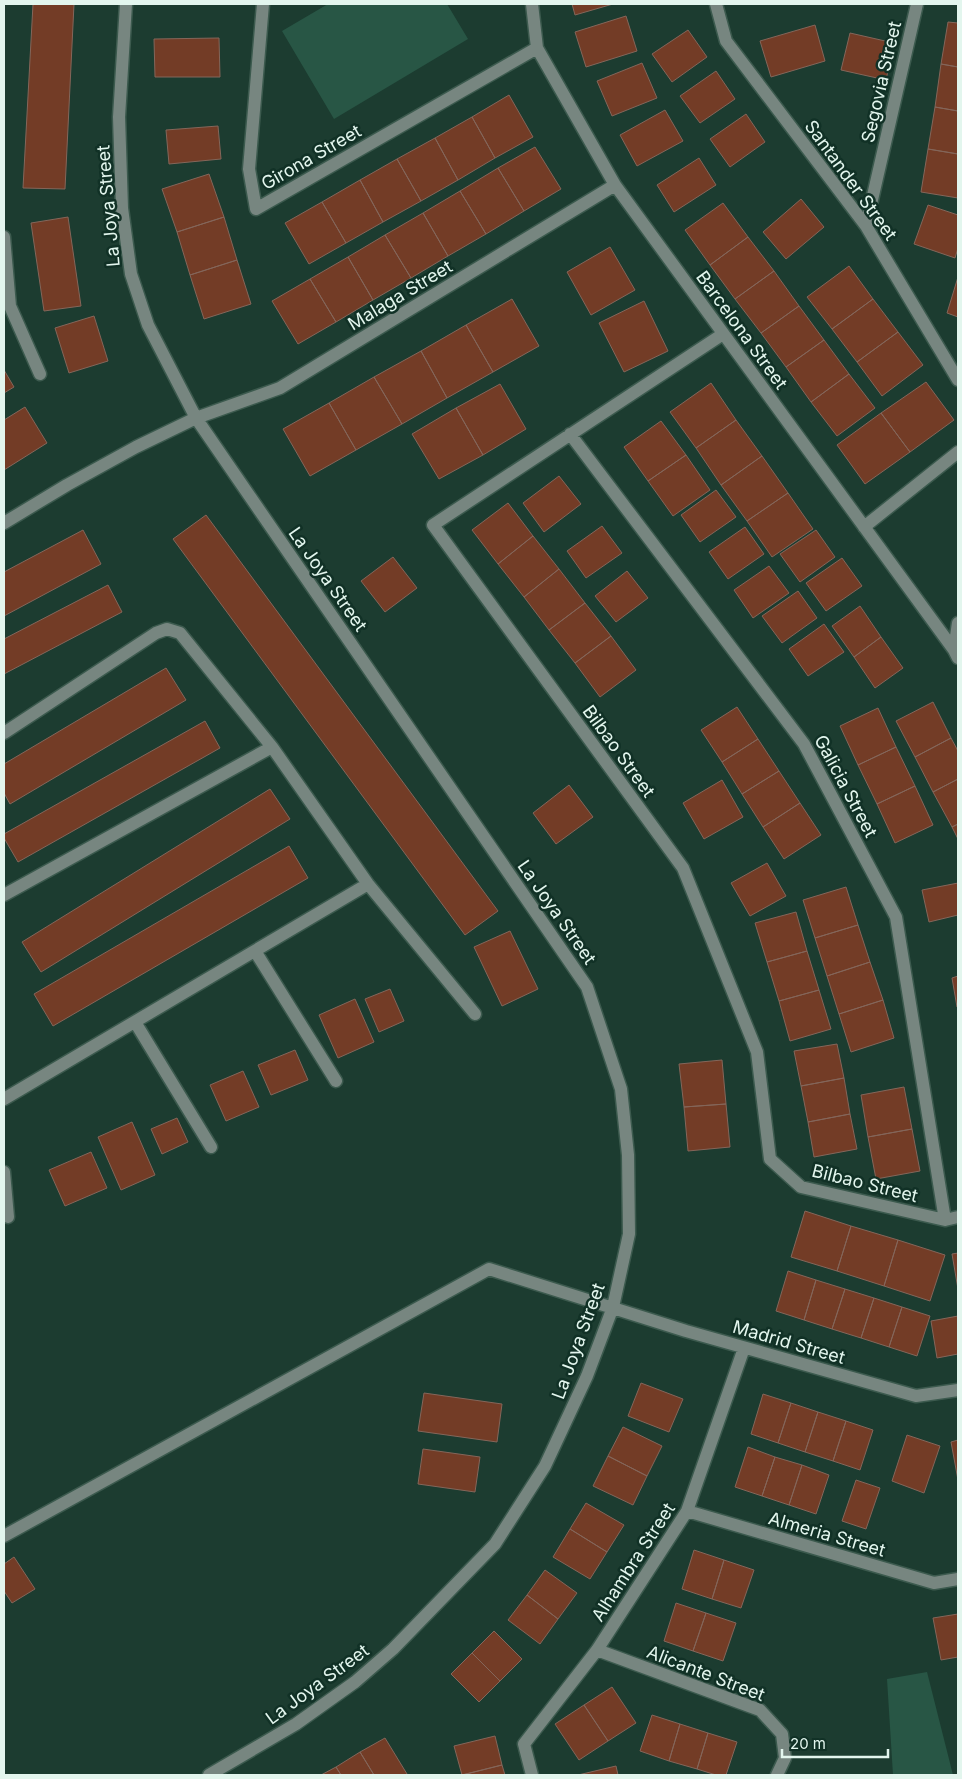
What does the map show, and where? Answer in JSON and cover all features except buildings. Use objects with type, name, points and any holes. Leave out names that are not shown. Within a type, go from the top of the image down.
[{"type":"street","name":"La Joya Street","points":[[126,4],[119,117],[122,208],[131,274],[148,325],[196,418],[587,987],[621,1089],[628,1154],[629,1234],[613,1307],[587,1376],[545,1466],[496,1544],[408,1634],[356,1682],[296,1724],[209,1775]]},
{"type":"street","name":"Girona Street","points":[[263,4],[249,169],[256,209],[537,48]]},
{"type":"street","name":"Barcelona Street","points":[[532,4],[537,48],[615,186],[956,654]]},
{"type":"street","name":"Santander Street","points":[[716,4],[726,42],[866,226],[958,380]]},
{"type":"street","name":"Segovia Street","points":[[866,226],[917,4]]},
{"type":"street","name":"Malaga Street","points":[[4,523],[106,463],[196,418],[280,388],[615,186]]},
{"type":"street","points":[[4,237],[7,308],[40,374]]},
{"type":"street","name":"Bilbao Street","points":[[723,334],[433,525],[683,868],[757,1052],[770,1159],[801,1187],[945,1220],[958,1217]]},
{"type":"street","name":"Galicia Street","points":[[570,434],[804,744],[896,917],[945,1220]]},
{"type":"street","points":[[864,527],[958,452]]},
{"type":"street","points":[[956,654],[958,623]]},
{"type":"street","points":[[4,733],[156,633],[167,629],[180,633],[272,746],[368,884],[475,1014]]},
{"type":"street","points":[[4,895],[272,746]]},
{"type":"street","points":[[4,1099],[368,884]]},
{"type":"street","points":[[255,951],[336,1081]]},
{"type":"street","points":[[135,1022],[211,1147]]},
{"type":"street","points":[[4,1172],[8,1217]]},
{"type":"street","name":"Madrid Street","points":[[4,1536],[489,1269],[744,1348],[916,1396],[958,1390]]},
{"type":"street","name":"Alhambra Street","points":[[532,1775],[524,1744],[597,1650],[687,1511],[744,1348]]},
{"type":"street","name":"Almeria Street","points":[[687,1511],[934,1583],[958,1579]]},
{"type":"street","name":"Alicante Street","points":[[597,1650],[760,1710],[782,1734],[785,1758],[778,1775]]},
{"type":"green space","points":[[328,4],[447,4],[468,39],[334,119],[282,31]]},
{"type":"green space","points":[[927,1672],[953,1775],[893,1775],[887,1679]]}]
